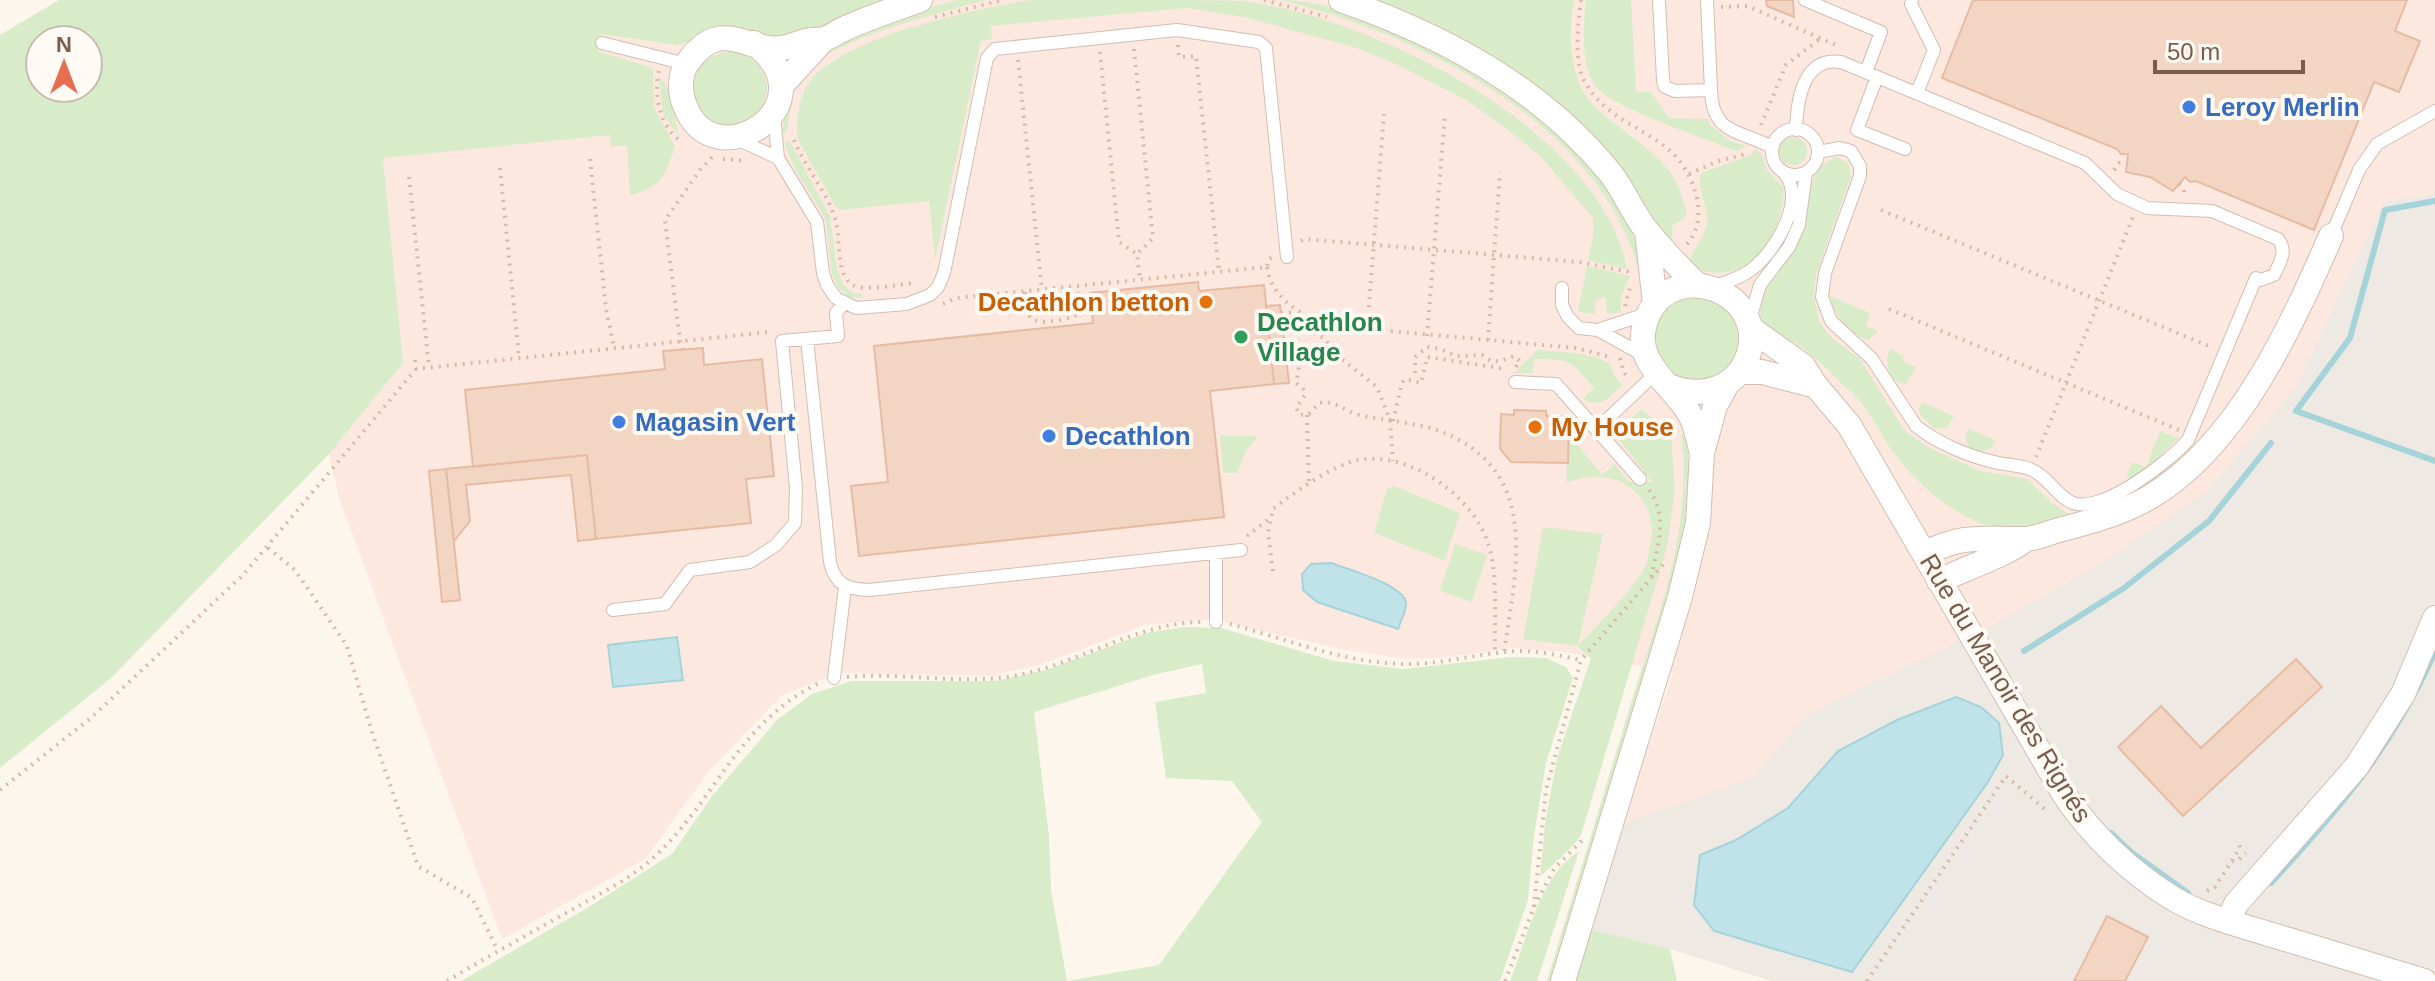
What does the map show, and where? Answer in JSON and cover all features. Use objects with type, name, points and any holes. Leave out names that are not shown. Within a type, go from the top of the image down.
[{"type":"street","points":[[781,86],[824,39],[845,28],[926,9]]},
{"type":"street","points":[[1335,9],[1409,26],[1483,63],[1541,103],[1611,175],[1647,231],[1705,286],[1728,295],[1741,307],[1749,325],[1751,343],[1748,358],[1715,406],[1702,453],[1698,523],[1680,597],[1563,981]]},
{"type":"street","points":[[754,43],[767,54],[778,72],[781,86],[774,114],[751,134],[735,138],[717,136],[700,128],[687,113],[681,94],[682,73],[701,47],[720,38],[739,38],[782,48],[807,40],[824,39]]},
{"type":"street","points":[[1647,231],[1652,309],[1643,335],[1652,376],[1691,416],[1702,453]]},
{"type":"street","points":[[1924,554],[1946,543],[1973,536],[2025,539],[2126,509],[2164,488],[2200,458],[2275,354],[2331,236]]},
{"type":"street","points":[[1652,309],[1670,292],[1705,286]]},
{"type":"street","name":"Rue du Manoir des Rignés","points":[[1749,325],[1803,366],[1844,417],[2002,690],[2081,819],[2113,852],[2175,899],[2232,912],[2424,981]]},
{"type":"street","points":[[1652,376],[1683,392],[1698,393],[1713,391],[1734,378],[1762,372],[1816,386]]},
{"type":"street","points":[[1939,581],[2018,547],[2025,539]]},
{"type":"street","points":[[2232,912],[2357,766],[2403,694],[2434,622]]},
{"type":"lane","points":[[1659,0],[1665,87],[1675,91],[1711,90]]},
{"type":"lane","points":[[1805,0],[1881,32],[1872,79],[1857,130],[1905,149]]},
{"type":"lane","points":[[1912,0],[1911,4],[1934,50],[1917,93]]},
{"type":"lane","points":[[1707,4],[1713,111],[1723,125],[1736,134],[1772,147]]},
{"type":"lane","points":[[774,114],[778,158],[817,222],[827,285],[844,303],[856,308],[907,304],[930,295],[940,283],[948,257],[987,58],[995,49],[1177,30],[1203,32],[1264,45],[1287,254]]},
{"type":"lane","points":[[602,43],[686,64]]},
{"type":"lane","points":[[1796,130],[1804,82],[1811,69],[1818,63],[1830,60],[1841,62],[1872,79],[1917,93],[2085,163],[2099,173],[2117,194],[2139,204],[2167,211],[2212,211],[2278,239],[2284,253],[2274,275],[2261,280],[2256,278],[2190,435],[2178,452],[2139,483],[2086,504],[2072,503],[2031,469],[1972,456],[1926,434],[1916,426],[1872,359],[1831,321],[1822,297],[1825,273],[1860,176],[1860,166],[1851,151],[1840,148],[1818,152]]},
{"type":"lane","points":[[2331,236],[2359,170],[2377,144],[2435,111]]},
{"type":"lane","points":[[1705,286],[1747,273],[1760,263],[1781,234],[1788,218],[1792,181],[1784,173],[1774,163],[1772,147],[1778,136],[1785,132],[1796,130],[1808,134],[1814,139],[1818,152],[1813,167],[1799,175],[1784,173]]},
{"type":"lane","points":[[735,138],[778,158]]},
{"type":"lane","points":[[1749,325],[1760,285],[1789,247],[1799,225],[1806,172]]},
{"type":"lane","points":[[1562,288],[1562,305],[1579,328],[1598,330],[1652,309]]},
{"type":"lane","points":[[613,610],[665,604],[690,570],[750,562],[776,545],[795,523],[796,488],[782,341],[838,336],[836,313],[844,303]]},
{"type":"lane","points":[[1598,330],[1652,376],[1598,428]]},
{"type":"lane","points":[[807,339],[830,562],[837,582],[845,587],[869,590],[1241,550]]},
{"type":"lane","points":[[1515,382],[1556,384],[1640,479]]},
{"type":"lane","points":[[1216,553],[1216,622]]},
{"type":"lane","points":[[834,678],[845,587]]},
{"type":"path","points":[[926,9],[1003,0]]},
{"type":"path","points":[[1264,0],[1335,9]]},
{"type":"path","points":[[1581,0],[1576,37],[1584,82],[1606,109],[1668,149],[1689,174],[1718,161],[1746,154],[1756,139],[1786,65],[1821,38]]},
{"type":"path","points":[[1707,4],[1747,6],[1821,38],[1843,48],[1841,62]]},
{"type":"path","points":[[1177,30],[1179,57],[1196,56],[1219,273]]},
{"type":"path","points":[[1132,35],[1153,238],[1137,254]]},
{"type":"path","points":[[1099,38],[1119,242],[1137,254],[1140,281]]},
{"type":"path","points":[[1017,46],[1042,291]]},
{"type":"path","points":[[1367,331],[1384,114]]},
{"type":"path","points":[[1427,336],[1445,115]]},
{"type":"path","points":[[791,132],[806,168],[830,204],[836,223],[843,275],[850,284],[858,288],[940,283]]},
{"type":"path","points":[[683,350],[665,220],[713,156]]},
{"type":"path","points":[[590,159],[604,297],[615,348]]},
{"type":"path","points":[[2120,175],[2113,169],[2119,163],[2127,163]]},
{"type":"path","points":[[500,168],[520,358]]},
{"type":"path","points":[[1488,340],[1500,172]]},
{"type":"path","points":[[409,177],[429,368]]},
{"type":"path","points":[[2177,196],[2185,196],[2179,184]]},
{"type":"path","points":[[2031,469],[2139,204]]},
{"type":"path","points":[[1881,210],[2225,353]]},
{"type":"path","points":[[1634,265],[1634,273],[1579,262],[1305,239],[1287,254],[1269,259],[1267,267],[1279,295],[1298,312],[1325,325],[1584,350],[1620,361],[1624,373],[1652,376]]},
{"type":"path","points":[[940,305],[956,298],[1267,267]]},
{"type":"path","points":[[1025,292],[1030,317],[1038,321],[1077,315],[1080,307],[1078,287]]},
{"type":"path","points":[[1889,309],[2190,435]]},
{"type":"path","points":[[1281,313],[1298,312]]},
{"type":"path","points":[[1283,329],[1301,327],[1324,338],[1339,357],[1377,387],[1392,420]]},
{"type":"path","points":[[416,369],[776,331]]},
{"type":"path","points":[[1393,461],[1392,420],[1402,383],[1405,379],[1421,383],[1427,357],[1511,370],[1520,361],[1514,356],[1491,361],[1479,354],[1456,356],[1427,347],[1415,357],[1415,373]]},
{"type":"path","points":[[0,790],[92,717],[171,645],[268,548],[416,369],[415,360]]},
{"type":"path","points":[[1287,360],[1295,361],[1299,367],[1296,383],[1305,395],[1296,408],[1300,415],[1307,415],[1319,403],[1327,401],[1357,415],[1437,430],[1463,442],[1489,463],[1502,481],[1515,512],[1518,542],[1504,653]]},
{"type":"path","points":[[1307,415],[1309,485]]},
{"type":"path","points":[[1273,571],[1268,533],[1273,509],[1309,485],[1357,460],[1393,461],[1425,474],[1445,487],[1467,507],[1484,533],[1492,563],[1495,654]]},
{"type":"path","points":[[1640,479],[1656,499],[1660,511],[1661,530],[1650,579]]},
{"type":"path","points":[[1241,550],[1240,542],[1270,518]]},
{"type":"path","points":[[268,548],[295,570],[347,646],[371,729],[418,866],[472,898],[498,951]]},
{"type":"path","points":[[1534,907],[1546,790],[1581,660],[1671,556]]},
{"type":"path","points":[[447,981],[595,896],[650,860],[669,843],[741,745],[769,717],[806,689],[834,678],[987,679],[1017,675],[1158,627],[1216,622],[1336,653],[1403,664],[1541,652],[1581,660]]},
{"type":"path","points":[[1867,981],[2006,776],[2050,814],[2081,819]]},
{"type":"path","points":[[1505,981],[1534,907],[1554,869],[1585,837]]},
{"type":"path","points":[[2196,890],[2207,891],[2215,887],[2240,848],[2239,842]]},
{"type":"path","points":[[2232,861],[2237,861],[2246,853]]},
{"type":"path","points":[[2207,891],[2232,912]]},
{"type":"shaded area","points":[[210,0],[2435,0],[2435,194],[2384,201],[2295,388],[2205,493],[2100,564],[1994,624],[1807,715],[1752,778],[1622,824],[1673,673],[1564,652],[1513,648],[1439,658],[1405,659],[1339,649],[1211,619],[1145,625],[1042,664],[990,676],[841,673],[782,695],[709,771],[645,859],[502,939],[339,498],[329,454],[403,363]]},
{"type":"shaded area","points":[[2435,194],[2435,981],[1772,981],[1670,949],[1588,929],[1622,824],[1752,778],[1807,715],[1994,624],[2100,564],[2205,493],[2295,388],[2384,201]]},
{"type":"green space","points":[[59,0],[888,0],[791,40],[693,41],[677,45],[601,34],[597,51],[653,68],[654,107],[675,146],[661,179],[641,192],[630,195],[627,146],[611,146],[610,135],[383,158],[403,363],[329,454],[111,678],[0,768],[0,35]]},
{"type":"green space","points":[[958,0],[986,0],[886,29],[834,51],[814,64],[798,83],[787,131],[782,134],[791,88],[798,75],[829,49],[872,28]]},
{"type":"green space","points":[[1032,0],[1244,1],[1296,11],[1354,30],[1414,56],[1474,89],[1528,127],[1574,171],[1609,218],[1627,269],[1588,260],[1593,218],[1541,157],[1468,101],[1357,48],[1244,17],[1186,8],[991,26],[992,39],[981,41],[935,260],[929,201],[840,210],[835,206],[798,140],[799,110],[810,81],[827,65],[881,38],[947,18]]},
{"type":"green space","points":[[1280,0],[1319,4],[1362,17],[1408,36],[1497,88],[1537,117],[1599,177],[1625,218],[1643,263],[1637,265],[1616,214],[1583,168],[1542,127],[1494,91],[1441,60],[1387,35]]},
{"type":"green space","points":[[1369,0],[1574,0],[1572,56],[1586,97],[1657,158],[1678,186],[1687,213],[1685,218],[1672,226],[1673,250],[1646,206],[1607,156]]},
{"type":"green space","points":[[1586,0],[1631,0],[1636,92],[1651,92],[1669,118],[1708,119],[1709,124],[1730,141],[1747,146],[1736,151],[1626,107],[1599,90],[1586,60]]},
{"type":"green space","points":[[730,52],[751,58],[761,68],[767,89],[761,110],[751,120],[730,126],[709,120],[699,110],[693,89],[699,68],[709,58]]},
{"type":"green space","points":[[659,75],[670,92],[679,137],[663,114]]},
{"type":"green space","points":[[1793,137],[1803,141],[1807,151],[1803,161],[1793,165],[1783,161],[1779,151],[1783,141]]},
{"type":"green space","points":[[789,140],[830,216],[837,269],[843,285],[854,293],[862,294],[863,298],[849,297],[838,287],[832,274],[826,222],[797,173],[784,143]]},
{"type":"green space","points":[[1756,148],[1763,157],[1766,169],[1784,188],[1782,207],[1768,243],[1742,267],[1726,272],[1708,272],[1688,264],[1707,223],[1700,185],[1701,173],[1751,155]]},
{"type":"green space","points":[[1836,157],[1848,163],[1851,176],[1816,274],[1814,296],[1819,322],[1833,339],[1859,358],[1905,431],[1926,446],[1980,471],[2027,479],[2053,504],[2073,516],[2020,528],[2005,528],[1990,526],[1960,513],[1910,473],[1862,403],[1848,389],[1804,349],[1764,327],[1760,312],[1762,300],[1803,231],[1814,177],[1823,165]]},
{"type":"green space","points":[[1587,266],[1630,276],[1621,297],[1621,312],[1607,314],[1606,298],[1596,299],[1595,314],[1578,312]]},
{"type":"green space","points":[[1830,296],[1870,313],[1866,326],[1878,331],[1869,340],[1855,334],[1839,317]]},
{"type":"green space","points":[[1696,297],[1712,300],[1731,316],[1738,339],[1735,355],[1719,374],[1696,381],[1680,378],[1661,362],[1654,339],[1657,323],[1673,304]]},
{"type":"green space","points":[[1890,349],[1904,356],[1902,361],[1916,367],[1906,384],[1891,376],[1887,361]]},
{"type":"green space","points":[[1537,350],[1575,353],[1602,360],[1610,364],[1622,385],[1604,400],[1595,403],[1583,399],[1594,388],[1569,363],[1534,359],[1533,373],[1514,373]]},
{"type":"green space","points":[[1922,402],[1954,416],[1947,428],[1935,429],[1922,417],[1918,409]]},
{"type":"green space","points":[[1641,409],[1669,429],[1671,434],[1675,490],[1667,547],[1581,835],[1540,877],[1545,823],[1557,758],[1591,658],[1577,646],[1523,639],[1543,527],[1603,534],[1578,645],[1643,571],[1652,527],[1645,503],[1617,480],[1587,477],[1566,482],[1568,438],[1572,438],[1602,475],[1615,464],[1629,482],[1652,482],[1618,438],[1622,426]]},
{"type":"green space","points":[[1969,429],[1996,440],[1991,448],[1984,451],[1969,448],[1965,436]]},
{"type":"green space","points":[[2160,431],[2179,438],[2141,474],[2130,478],[2127,476],[2132,462],[2146,467]]},
{"type":"green space","points":[[1687,434],[1690,498],[1676,575],[1553,981],[1547,981],[1670,576],[1682,506],[1684,471],[1681,435]]},
{"type":"green space","points":[[1220,436],[1258,436],[1246,451],[1237,473],[1223,473]]},
{"type":"green space","points":[[1394,486],[1460,513],[1443,560],[1374,533],[1387,489]]},
{"type":"green space","points":[[1455,544],[1487,555],[1472,602],[1440,591]]},
{"type":"green space","points":[[1184,627],[1221,628],[1334,661],[1403,669],[1511,657],[1546,658],[1566,667],[1573,678],[1546,763],[1534,835],[1528,900],[1500,981],[1067,981],[461,981],[587,908],[672,854],[713,795],[777,720],[812,694],[851,681],[995,681],[1046,670],[1146,633]],"holes":[[[1202,664],[1206,693],[1155,702],[1166,778],[1232,781],[1262,822],[1159,965],[1067,981],[1051,890],[1049,836],[1034,712],[1153,675]]]},
{"type":"green space","points":[[1579,851],[1537,981],[1510,981],[1544,892],[1565,862]]},
{"type":"green space","points":[[1588,929],[1670,949],[1677,981],[1573,981]]},
{"type":"water","points":[[1331,563],[1397,590],[1406,604],[1398,629],[1317,602],[1303,590],[1302,574],[1311,564]]},
{"type":"water","points":[[677,637],[683,680],[613,687],[608,645]]},
{"type":"water","points":[[1956,697],[1981,707],[1999,723],[2003,755],[1988,782],[1852,972],[1714,931],[1694,905],[1700,855],[1736,840],[1788,808],[1838,751],[1897,720]]},
{"type":"building","points":[[1766,0],[1793,0],[1794,17],[1767,6]]},
{"type":"building","name":"Leroy Merlin","points":[[1973,0],[2407,0],[2395,31],[2420,41],[2399,92],[2374,82],[2314,230],[2196,181],[2190,182],[2185,177],[2173,191],[2150,177],[2126,172],[2128,154],[2121,154],[2117,149],[1942,78]]},
{"type":"building","name":"Decathlon","points":[[1198,282],[1199,291],[1264,285],[1274,384],[1210,391],[1224,517],[859,556],[851,486],[888,482],[874,346],[1093,323],[1090,293]]},
{"type":"building","points":[[1280,305],[1289,383],[1274,384],[1266,306]]},
{"type":"building","name":"Magasin Vert","points":[[703,348],[704,365],[762,359],[774,476],[746,479],[751,523],[596,539],[587,455],[473,467],[465,390],[665,369],[663,351]]},
{"type":"building","name":"My House","points":[[1514,410],[1546,411],[1546,416],[1569,416],[1568,463],[1511,462],[1500,449],[1501,414],[1514,415]]},
{"type":"building","points":[[587,455],[596,539],[578,541],[571,475],[466,485],[470,521],[454,541],[446,469]]},
{"type":"building","points":[[446,469],[460,600],[442,602],[429,471]]},
{"type":"building","points":[[2296,659],[2322,687],[2183,816],[2118,747],[2161,706],[2201,748]]},
{"type":"building","points":[[2107,916],[2148,937],[2125,981],[2074,981]]},
{"type":"waterway","points":[[2435,201],[2385,210],[2350,338],[2296,411],[2435,461]]},
{"type":"waterway","points":[[2024,651],[2124,588],[2209,521],[2271,443]]},
{"type":"waterway","points":[[2271,883],[2342,802],[2383,747],[2435,652]]},
{"type":"waterway","points":[[2111,833],[2132,853],[2188,893]]},
{"type":"place","name":"Leroy Merlin","points":[[2189,107]]},
{"type":"place","name":"Decathlon betton","points":[[1206,302]]},
{"type":"place","name":"Decathlon Village","points":[[1241,337]]},
{"type":"place","name":"Magasin Vert","points":[[619,422]]},
{"type":"place","name":"My House","points":[[1535,427]]},
{"type":"place","name":"Decathlon","points":[[1049,436]]}]
